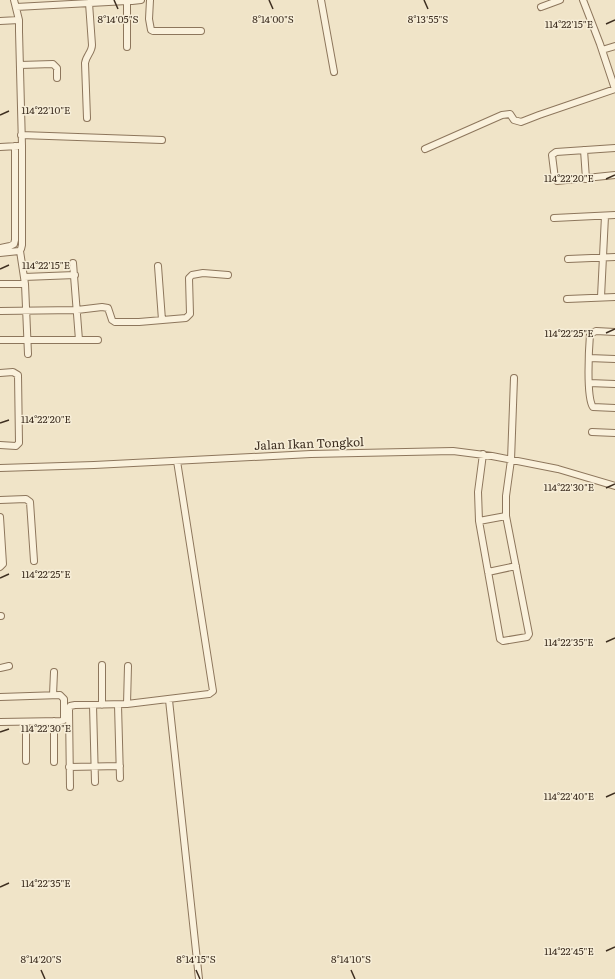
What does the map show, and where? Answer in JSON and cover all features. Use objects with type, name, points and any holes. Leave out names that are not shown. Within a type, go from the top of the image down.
[{"type":"street","points":[[0,248],[14,244],[15,240],[18,146],[21,135],[19,20],[14,0]]},
{"type":"street","points":[[16,7],[141,0]]},
{"type":"street","points":[[150,0],[149,26],[153,31],[201,31]]},
{"type":"street","points":[[321,0],[334,72]]},
{"type":"street","points":[[541,7],[560,0]]},
{"type":"street","points":[[424,149],[502,115],[510,114],[514,120],[521,122],[615,89],[583,0]]},
{"type":"street","points":[[127,47],[130,1]]},
{"type":"street","points":[[87,118],[85,63],[87,56],[92,49],[89,3]]},
{"type":"street","points":[[0,21],[19,20]]},
{"type":"street","points":[[602,50],[615,46]]},
{"type":"street","points":[[20,65],[53,64],[57,68],[57,78]]},
{"type":"street","points":[[21,135],[141,138],[162,140]]},
{"type":"street","points":[[0,146],[18,146]]},
{"type":"street","points":[[18,146],[22,245],[20,251],[25,284],[28,354]]},
{"type":"street","points":[[615,148],[556,152],[552,155],[555,179],[557,181],[615,176]]},
{"type":"street","points":[[584,150],[586,179]]},
{"type":"street","points":[[554,218],[615,215]]},
{"type":"street","points":[[601,298],[605,216]]},
{"type":"street","points":[[0,253],[20,251]]},
{"type":"street","points":[[568,259],[615,257]]},
{"type":"street","points":[[73,263],[79,340]]},
{"type":"street","points":[[158,266],[162,320]]},
{"type":"street","points":[[0,311],[77,310],[102,307],[108,308],[112,320],[115,322],[139,322],[186,318],[189,316],[189,278],[195,273],[228,275]]},
{"type":"street","points":[[24,277],[75,275]]},
{"type":"street","points":[[0,284],[25,284]]},
{"type":"street","points":[[567,299],[615,297]]},
{"type":"street","points":[[615,332],[596,331],[590,334],[589,358],[591,404],[593,407],[615,408]]},
{"type":"street","points":[[0,340],[98,340]]},
{"type":"street","points":[[589,358],[615,359]]},
{"type":"street","points":[[0,373],[13,372],[18,375],[19,443],[16,446],[0,445]]},
{"type":"street","points":[[483,454],[478,492],[479,521],[500,639],[503,641],[524,638],[529,634],[506,516],[506,496],[511,460],[514,378]]},
{"type":"street","points":[[589,383],[615,384]]},
{"type":"street","points":[[592,432],[615,433]]},
{"type":"street","name":"Jalan Ikan Tongkol","points":[[0,468],[385,451],[453,451],[483,454],[578,474],[615,486]]},
{"type":"street","points":[[70,787],[69,707],[75,705],[118,705],[169,700],[209,694],[213,691],[177,461]]},
{"type":"street","points":[[0,500],[29,500],[34,562]]},
{"type":"street","points":[[479,521],[506,516]]},
{"type":"street","points":[[0,517],[3,564],[0,567]]},
{"type":"street","points":[[488,572],[516,566]]},
{"type":"street","points":[[102,665],[102,705]]},
{"type":"street","points":[[0,668],[9,666]]},
{"type":"street","points":[[127,704],[128,666]]},
{"type":"street","points":[[53,695],[54,672]]},
{"type":"street","points":[[0,697],[60,695],[64,699],[65,706],[64,720],[61,721],[0,722]]},
{"type":"street","points":[[169,700],[199,979]]},
{"type":"street","points":[[93,705],[95,782]]},
{"type":"street","points":[[118,705],[120,778]]},
{"type":"street","points":[[54,721],[54,762]]},
{"type":"street","points":[[26,722],[26,761]]},
{"type":"street","points":[[69,767],[120,766]]}]
